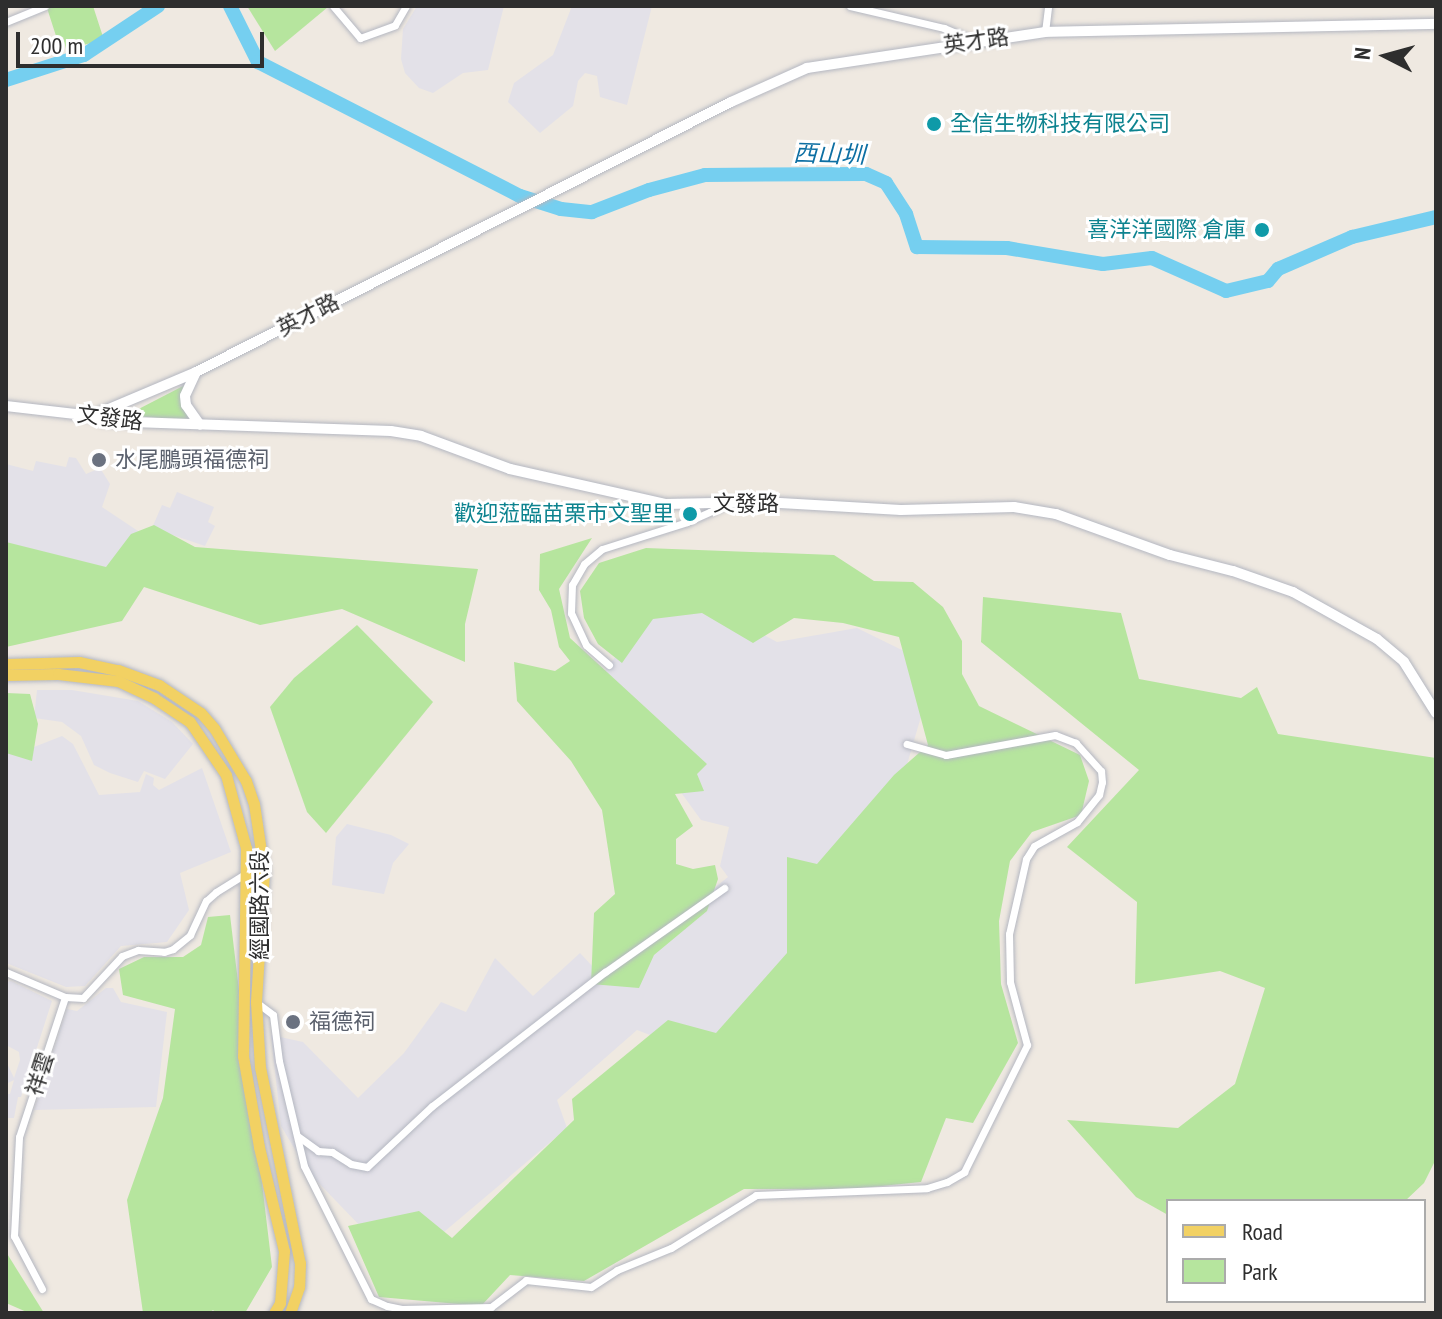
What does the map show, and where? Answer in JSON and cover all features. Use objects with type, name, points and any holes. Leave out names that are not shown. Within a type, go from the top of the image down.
[{"type":"main road","name":"經國路六段","points":[[6,664],[79,662],[118,670],[171,691],[201,713],[221,738],[246,781],[254,804],[264,871],[256,1002],[260,1067],[300,1263],[299,1287],[290,1313]]},
{"type":"main road","name":"經國路六段","points":[[6,675],[58,674],[118,681],[154,698],[190,722],[226,775],[246,848],[243,1056],[259,1147],[284,1251],[280,1303],[274,1313]]},
{"type":"main road","points":[[242,1002],[256,1002]]},
{"type":"street","points":[[6,22],[45,6]]},
{"type":"street","points":[[333,6],[360,38],[395,25],[406,6]]},
{"type":"street","points":[[850,6],[944,28],[975,41]]},
{"type":"street","points":[[1045,32],[1048,6]]},
{"type":"street","name":"英才路","points":[[92,416],[196,372],[521,207],[789,74],[807,68],[1045,32],[1436,24]]},
{"type":"street","points":[[196,372],[185,396],[186,405],[200,425]]},
{"type":"street","name":"文發路","points":[[6,406],[92,416],[104,421],[391,431],[421,436],[510,469],[665,504],[731,502],[901,510],[1014,507],[1056,514],[1170,555],[1233,571],[1293,592],[1377,639],[1404,662],[1436,713]]},
{"type":"street","points":[[609,665],[586,645],[571,613],[572,585],[584,564],[602,549],[687,522],[731,502]]},
{"type":"street","points":[[256,1002],[273,1015],[279,1061],[304,1166],[371,1299],[402,1309],[491,1307],[526,1280],[591,1287],[617,1270],[671,1248],[756,1195],[927,1188],[958,1177],[972,1157],[1027,1045],[1028,1035],[1010,982],[1009,934],[1026,859],[1034,846],[1077,822],[1099,795],[1101,771],[1076,743],[1055,735],[946,755],[907,744]]},
{"type":"street","points":[[6,972],[65,997],[83,998],[98,985],[108,968],[130,952],[164,952],[183,942],[206,901],[247,873],[264,871]]},
{"type":"street","points":[[297,1136],[318,1151],[332,1152],[351,1164],[367,1167],[432,1106],[605,972],[724,888]]},
{"type":"street","name":"祥雲","points":[[42,1289],[14,1236],[19,1137],[65,997]]},
{"type":"shaded area","points":[[417,6],[504,6],[488,70],[463,73],[433,93],[419,88],[405,73],[401,59],[403,29]]},
{"type":"shaded area","points":[[572,6],[652,6],[627,105],[600,97],[597,76],[585,73],[578,81],[573,106],[540,133],[508,102],[514,83],[553,55]]},
{"type":"shaded area","points":[[69,457],[76,458],[86,474],[100,468],[110,484],[102,507],[141,533],[109,571],[6,551],[6,464],[33,471],[36,461],[66,467]]},
{"type":"shaded area","points":[[177,492],[214,507],[208,522],[215,526],[205,546],[152,528],[162,505],[170,508]]},
{"type":"shaded area","points":[[653,606],[712,607],[777,642],[857,628],[908,653],[925,703],[906,768],[798,962],[710,1058],[637,1030],[557,1100],[567,1128],[432,1242],[364,1230],[309,1173],[281,1126],[271,1035],[303,1042],[358,1098],[404,1053],[441,1002],[466,1012],[495,958],[533,996],[580,953],[610,985],[663,929],[728,877],[720,866],[729,827],[701,820],[599,679]]},
{"type":"shaded area","points":[[37,690],[72,690],[138,701],[172,722],[193,744],[165,779],[144,771],[138,782],[110,773],[94,765],[81,736],[62,722],[34,718]]},
{"type":"shaded area","points":[[62,736],[73,744],[99,795],[140,792],[146,774],[154,778],[153,785],[159,790],[202,768],[231,852],[180,873],[189,910],[167,942],[121,946],[85,986],[66,987],[6,963],[6,742],[29,749]]},
{"type":"shaded area","points":[[347,824],[391,835],[409,844],[393,863],[384,894],[332,885],[336,837]]},
{"type":"shaded area","points":[[11,981],[52,1001],[21,1097],[18,1097],[14,1118],[6,1118],[6,1094],[10,1094],[14,1080],[6,1084],[6,1061],[14,1078],[20,1060],[19,1052],[6,1045],[6,982]]},
{"type":"shaded area","points":[[106,988],[113,988],[121,1002],[167,1012],[156,1107],[34,1110],[67,1009],[77,1011]]},
{"type":"green space","points":[[93,6],[104,40],[66,49],[63,37],[57,39],[47,8]]},
{"type":"green space","points":[[247,6],[327,6],[328,7],[275,51]]},
{"type":"green space","points":[[185,385],[181,400],[190,419],[188,421],[127,415]]},
{"type":"green space","points":[[154,525],[195,547],[478,569],[465,624],[465,662],[342,609],[260,625],[144,587],[122,621],[6,647],[6,542],[106,567],[131,534]]},
{"type":"green space","points":[[592,538],[559,589],[570,638],[707,764],[697,774],[704,791],[675,794],[693,826],[676,839],[676,864],[693,869],[715,865],[718,879],[707,911],[654,955],[639,988],[591,984],[594,913],[615,894],[602,810],[571,761],[517,701],[514,662],[555,671],[570,661],[559,647],[551,610],[539,590],[540,554]]},
{"type":"green space","points":[[646,548],[834,555],[874,581],[913,582],[943,607],[962,641],[962,674],[979,706],[1080,755],[1089,781],[1081,815],[1032,832],[1010,861],[999,921],[1001,984],[1018,1043],[973,1123],[946,1118],[921,1182],[852,1189],[744,1189],[584,1281],[510,1275],[481,1306],[379,1297],[348,1226],[419,1211],[452,1238],[574,1120],[572,1099],[668,1020],[716,1033],[787,953],[787,857],[817,864],[894,775],[928,745],[899,637],[843,623],[794,618],[753,643],[702,613],[653,619],[622,663],[598,644],[584,618],[580,591],[599,563]]},
{"type":"green space","points":[[983,597],[1121,613],[1139,679],[1241,698],[1257,687],[1278,734],[1436,758],[1436,1159],[1424,1183],[1407,1199],[1166,1199],[1166,1214],[1136,1197],[1067,1120],[1178,1128],[1235,1084],[1265,988],[1220,971],[1135,984],[1137,902],[1067,847],[1139,770],[981,642]]},
{"type":"green space","points":[[357,625],[433,702],[326,833],[307,812],[270,707],[294,678]]},
{"type":"green space","points":[[6,693],[30,694],[38,724],[32,761],[6,753]]},
{"type":"green space","points":[[230,915],[272,1267],[245,1313],[216,1313],[213,1310],[209,1313],[143,1313],[127,1200],[163,1098],[175,1009],[123,995],[119,969],[144,957],[183,957],[201,945],[208,917]]},
{"type":"green space","points":[[6,1252],[44,1313],[29,1313],[6,1303]]},
{"type":"waterway","name":"西山圳","points":[[6,80],[84,55],[158,6]]},
{"type":"waterway","name":"西山圳","points":[[230,6],[258,62],[520,196],[561,209],[592,212],[649,190],[705,175],[866,174],[886,183],[906,214],[917,247],[1007,248],[1103,264],[1152,258],[1226,291],[1268,281],[1278,269],[1352,237],[1436,217]]},
{"type":"place","name":"全信生物科技有限公司","points":[[934,124]]},
{"type":"place","name":"喜洋洋國際 倉庫","points":[[1262,230]]},
{"type":"place","name":"水尾鵬頭福德祠","points":[[99,460]]},
{"type":"place","name":"歡迎蒞臨苗栗市文聖里","points":[[690,514]]},
{"type":"place","name":"福德祠","points":[[293,1022]]}]
